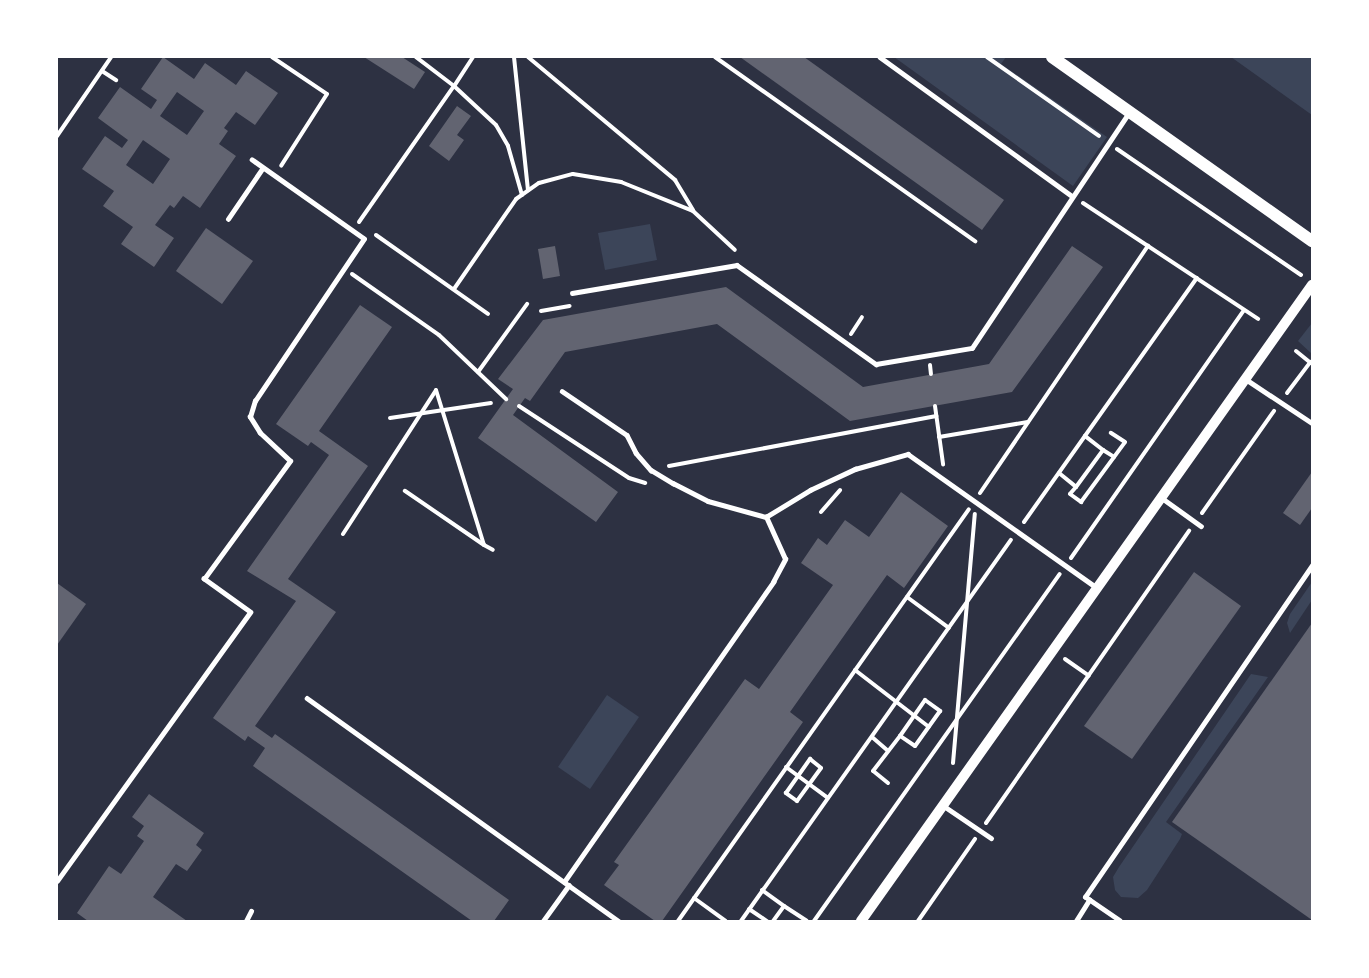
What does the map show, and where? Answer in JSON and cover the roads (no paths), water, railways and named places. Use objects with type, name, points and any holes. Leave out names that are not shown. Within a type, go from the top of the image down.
[{"type":"main road","points":[[1052,57],[1312,241]]},
{"type":"street","points":[[861,921],[1246,379],[1308,281]]},
{"type":"lane","points":[[880,57],[1072,196]]},
{"type":"lane","points":[[572,293],[737,265],[876,364],[972,348],[1130,111]]},
{"type":"lane","points":[[57,881],[250,612],[204,579],[290,461],[260,433],[250,417],[255,401],[364,239],[252,160]]},
{"type":"lane","points":[[228,219],[262,169]]},
{"type":"lane","points":[[1246,379],[1312,423]]},
{"type":"lane","points":[[562,391],[627,435],[636,453],[651,470],[708,501],[766,518],[846,473],[908,454],[1097,588]]},
{"type":"lane","points":[[1162,498],[1201,526]]},
{"type":"lane","points":[[543,921],[773,582],[785,559],[766,518]]},
{"type":"lane","points":[[1120,921],[1084,897],[1312,565]]},
{"type":"lane","points":[[307,698],[619,921]]},
{"type":"lane","points":[[946,801],[991,838]]},
{"type":"lane","points":[[1076,921],[1089,900]]},
{"type":"lane","points":[[246,921],[251,911]]}]
